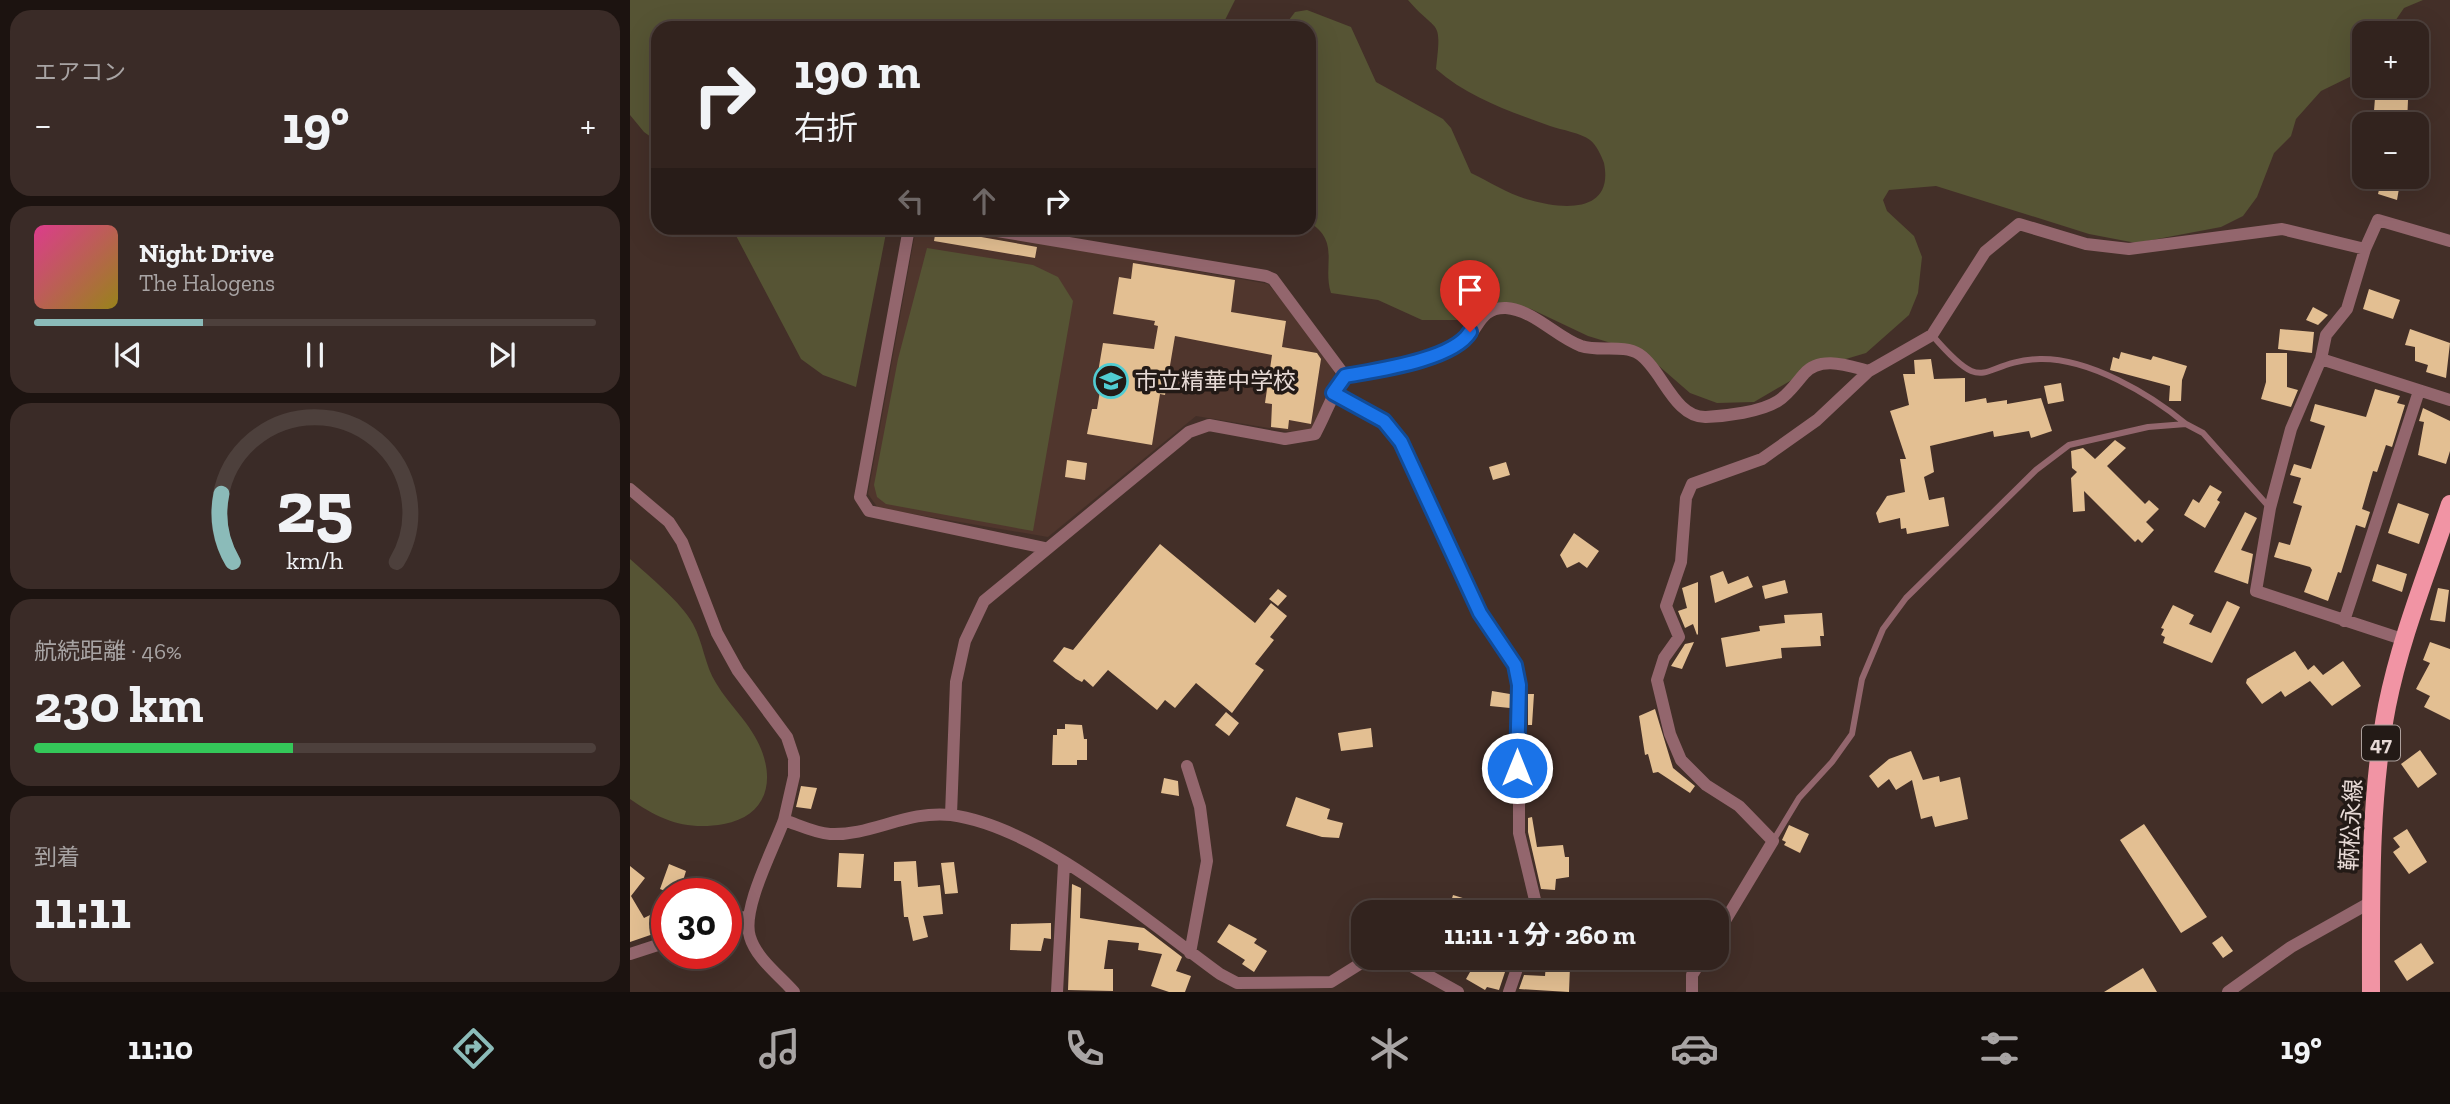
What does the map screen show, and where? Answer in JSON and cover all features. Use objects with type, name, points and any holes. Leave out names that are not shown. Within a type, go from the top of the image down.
[{"type":"main road","name":"鞆松永線","points":[[2371,992],[2371,902],[2380,752],[2402,639],[2446,527],[2450,504]]},
{"type":"street","points":[[2402,639],[2256,591],[2270,508],[2291,429],[2321,359],[2326,335],[2347,309],[2365,249],[2378,220],[2450,241]]},
{"type":"street","points":[[1729,914],[1773,841],[1739,806],[1706,785],[1681,761],[1670,734],[1657,681],[1664,658],[1679,636],[1666,606],[1681,562],[1686,498],[1692,484],[1762,459],[1817,420],[1869,371],[1932,335],[1985,252],[2019,224],[2086,244],[2129,249],[2282,229],[2365,249]]},
{"type":"street","points":[[908,235],[860,497],[869,511],[1045,548]]},
{"type":"street","points":[[1021,235],[1273,279],[1345,376]]},
{"type":"street","points":[[951,815],[956,682],[965,641],[984,601],[1189,432],[1209,425],[1285,439],[1315,434],[1326,415],[1333,393],[1345,376],[1402,366],[1464,342],[1482,316],[1504,308],[1517,310],[1585,347],[1631,350],[1640,354],[1653,366],[1682,407],[1704,418],[1778,401],[1815,366],[1837,363],[1869,371]]},
{"type":"street","points":[[2321,359],[2450,400]]},
{"type":"street","points":[[2344,621],[2419,391]]},
{"type":"street","points":[[1333,393],[1384,421],[1401,442],[1480,613],[1515,665],[1519,685],[1519,832],[1535,900]]},
{"type":"street","points":[[630,489],[669,522],[676,532],[717,633],[738,671],[787,737],[794,758],[794,776],[784,820],[747,917],[750,938],[761,956],[794,992]]},
{"type":"street","points":[[1188,766],[1200,807],[1206,861],[1190,953]]},
{"type":"street","points":[[784,820],[828,834],[838,834],[915,815],[951,815],[987,824],[1064,864],[1237,984],[1331,982],[1351,970]]},
{"type":"street","points":[[1057,992],[1064,864]]},
{"type":"street","points":[[2228,992],[2291,947],[2371,902]]},
{"type":"street","points":[[742,917],[747,917]]},
{"type":"street","points":[[630,954],[651,947]]},
{"type":"street","points":[[1418,970],[1458,992]]},
{"type":"street","points":[[1509,992],[1517,970]]},
{"type":"street","points":[[1692,992],[1692,975],[1695,970]]},
{"type":"lane","points":[[1932,335],[1957,364],[1970,371],[1984,375],[2039,359],[2077,365],[2158,401],[2186,424],[2203,433],[2270,508]]},
{"type":"lane","points":[[1773,841],[1799,797],[1832,762],[1852,734],[1862,679],[1883,629],[1906,598],[2036,470],[2069,445],[2148,427],[2186,424]]},
{"type":"shaded area","points":[[630,0],[1235,0],[1224,21],[651,21],[651,137],[630,115]]},
{"type":"shaded area","points":[[1408,0],[2423,0],[2404,8],[2395,21],[2352,21],[2352,76],[2321,91],[2296,119],[2291,136],[2274,153],[2257,197],[2243,216],[2221,227],[2136,243],[2089,234],[1936,186],[1889,190],[1883,200],[1887,211],[1914,236],[1922,257],[1918,293],[1909,315],[1866,353],[1809,370],[1754,402],[1717,403],[1690,393],[1644,353],[1588,336],[1531,309],[1508,305],[1485,309],[1465,320],[1422,320],[1378,300],[1331,293],[1328,246],[1316,228],[1316,21],[1288,21],[1295,12],[1307,10],[1351,27],[1376,82],[1443,119],[1451,128],[1471,173],[1523,198],[1557,205],[1584,204],[1594,199],[1601,191],[1605,179],[1604,163],[1597,147],[1590,140],[1490,103],[1462,88],[1436,69],[1438,33],[1432,23]]},
{"type":"shaded area","points":[[736,235],[886,235],[856,387],[823,375],[801,359]]},
{"type":"shaded area","name":"市立精華中学校","points":[[915,235],[994,235],[1268,284],[1322,346],[1335,374],[1312,430],[1293,432],[1196,416],[1048,537],[878,508],[868,494]]},
{"type":"shaded area","points":[[927,248],[1033,265],[1058,277],[1073,301],[1033,531],[886,504],[877,497],[874,485],[898,359]]},
{"type":"shaded area","points":[[630,559],[688,616],[712,676],[761,749],[767,775],[763,798],[748,815],[737,820],[710,826],[685,825],[652,813],[630,799]]},
{"type":"building","points":[[2375,98],[2408,100],[2408,112],[2374,112]]},
{"type":"building","points":[[2379,189],[2399,189],[2397,200],[2378,194]]},
{"type":"building","points":[[935,235],[970,235],[1037,247],[1035,258],[934,241]]},
{"type":"building","points":[[1133,263],[1235,280],[1231,312],[1286,321],[1282,347],[1317,353],[1321,359],[1311,424],[1289,420],[1288,429],[1271,427],[1272,404],[1265,403],[1272,355],[1175,336],[1165,395],[1160,394],[1152,445],[1087,434],[1092,409],[1097,409],[1101,385],[1096,384],[1103,343],[1154,349],[1158,326],[1154,325],[1155,321],[1113,314],[1119,277],[1131,279]]},
{"type":"building","points":[[2369,289],[2400,300],[2393,319],[2363,309]]},
{"type":"building","points":[[2313,307],[2328,315],[2318,325],[2306,320]]},
{"type":"building","points":[[2280,329],[2314,332],[2312,353],[2278,349]]},
{"type":"building","points":[[2410,329],[2450,343],[2446,378],[2426,372],[2428,365],[2415,361],[2415,347],[2405,345]]},
{"type":"building","points":[[2121,352],[2151,360],[2153,356],[2187,366],[2182,380],[2181,401],[2169,401],[2170,386],[2110,370],[2113,357],[2119,359]]},
{"type":"building","points":[[2266,353],[2287,353],[2287,387],[2298,390],[2291,407],[2261,399],[2266,382]]},
{"type":"building","points":[[1931,359],[1934,379],[1965,378],[1965,402],[1986,398],[1987,403],[2007,400],[2007,404],[2041,398],[2052,431],[2031,438],[2029,431],[1994,437],[1993,431],[1930,446],[1934,472],[1924,477],[1929,500],[1944,497],[1949,526],[1907,534],[1906,528],[1901,529],[1900,518],[1879,523],[1876,513],[1887,496],[1905,492],[1900,459],[1906,459],[1890,411],[1909,405],[1903,374],[1915,374],[1914,360]]},
{"type":"building","points":[[2061,383],[2064,401],[2048,404],[2044,386]]},
{"type":"building","points":[[2375,389],[2400,396],[2397,403],[2405,405],[2392,447],[2386,445],[2377,472],[2373,471],[2362,509],[2370,512],[2365,528],[2356,525],[2341,573],[2338,572],[2328,601],[2304,592],[2312,570],[2310,567],[2274,557],[2279,542],[2290,545],[2302,506],[2293,503],[2301,478],[2290,475],[2294,464],[2311,469],[2325,426],[2310,421],[2315,404],[2366,417]]},
{"type":"building","points":[[2423,408],[2450,421],[2450,451],[2446,464],[2418,455],[2424,422],[2419,421]]},
{"type":"building","points":[[2115,440],[2126,448],[2107,466],[2145,504],[2149,500],[2159,509],[2146,522],[2154,530],[2142,543],[2138,539],[2135,542],[2084,491],[2085,511],[2073,512],[2071,478],[2077,472],[2072,468],[2071,451],[2083,448],[2095,459]]},
{"type":"building","points":[[1067,460],[1087,463],[1085,480],[1065,477]]},
{"type":"building","points":[[1506,462],[1510,475],[1493,480],[1489,467]]},
{"type":"building","points":[[2210,485],[2222,492],[2217,500],[2220,502],[2205,528],[2184,515],[2193,499],[2199,503]]},
{"type":"building","points":[[2398,503],[2429,514],[2419,544],[2388,533]]},
{"type":"building","points":[[2245,512],[2257,518],[2241,550],[2253,554],[2248,584],[2214,572]]},
{"type":"building","points":[[1574,533],[1599,551],[1587,568],[1579,562],[1567,568],[1560,555]]},
{"type":"building","points":[[1160,544],[1255,623],[1271,603],[1287,616],[1270,637],[1274,640],[1255,664],[1264,670],[1232,713],[1196,683],[1175,708],[1165,700],[1157,710],[1108,670],[1093,687],[1084,679],[1082,682],[1076,679],[1053,661],[1064,647],[1073,650]]},
{"type":"building","points":[[2377,564],[2407,574],[2402,592],[2372,581]]},
{"type":"building","points":[[1723,571],[1728,584],[1748,576],[1753,587],[1715,603],[1710,576]]},
{"type":"building","points":[[1785,580],[1788,593],[1765,599],[1762,586]]},
{"type":"building","points":[[1698,582],[1697,635],[1693,624],[1685,628],[1678,611],[1687,608],[1682,588]]},
{"type":"building","points":[[2438,588],[2449,590],[2445,622],[2430,620]]},
{"type":"building","points":[[1278,589],[1287,596],[1278,606],[1269,599]]},
{"type":"building","points":[[2227,601],[2240,607],[2212,663],[2163,643],[2165,637],[2161,635],[2164,629],[2161,628],[2173,605],[2194,615],[2189,624],[2211,633]]},
{"type":"building","points":[[1822,613],[1824,636],[1820,636],[1821,646],[1781,648],[1782,658],[1726,667],[1721,638],[1760,631],[1759,626],[1785,623],[1784,615]]},
{"type":"building","points":[[1694,642],[1682,669],[1671,666],[1685,644]]},
{"type":"building","points":[[2430,642],[2450,649],[2450,720],[2424,707],[2430,696],[2416,689],[2430,663],[2423,660]]},
{"type":"building","points":[[2295,651],[2308,670],[2314,665],[2323,675],[2343,661],[2361,686],[2332,706],[2310,681],[2285,697],[2281,691],[2262,704],[2246,683],[2247,679]]},
{"type":"building","points":[[1492,691],[1510,694],[1510,708],[1490,706]]},
{"type":"building","points":[[1528,694],[1534,694],[1532,725],[1528,725]]},
{"type":"building","points":[[1655,709],[1673,768],[1695,786],[1690,793],[1658,772],[1653,773],[1648,754],[1645,755],[1639,716]]},
{"type":"building","points":[[1226,712],[1239,723],[1229,736],[1215,725]]},
{"type":"building","points":[[1065,724],[1082,725],[1084,739],[1087,739],[1087,760],[1077,760],[1077,765],[1052,765],[1053,735],[1057,735],[1057,729],[1065,729]]},
{"type":"building","points":[[1371,728],[1373,747],[1341,751],[1338,733]]},
{"type":"building","points":[[2420,750],[2437,774],[2418,788],[2401,764]]},
{"type":"building","points":[[1911,751],[1923,780],[1939,776],[1940,782],[1960,777],[1968,819],[1935,827],[1932,816],[1921,819],[1912,780],[1896,790],[1889,779],[1878,788],[1869,776],[1889,759]]},
{"type":"building","points":[[1539,758],[1544,788],[1528,791],[1528,760]]},
{"type":"building","points":[[1164,778],[1178,781],[1179,796],[1161,793]]},
{"type":"building","points":[[801,786],[817,788],[811,809],[796,807]]},
{"type":"building","points":[[1296,797],[1330,809],[1327,819],[1343,823],[1339,838],[1322,837],[1286,826]]},
{"type":"building","points":[[1532,817],[1537,847],[1563,845],[1565,857],[1569,857],[1569,877],[1556,879],[1555,890],[1541,889],[1528,832],[1528,818]]},
{"type":"building","points":[[2144,824],[2207,917],[2181,933],[2120,840]]},
{"type":"building","points":[[1789,825],[1809,834],[1800,853],[1784,845],[1786,842],[1782,840]]},
{"type":"building","points":[[2407,829],[2427,862],[2409,874],[2393,852],[2400,847],[2393,838]]},
{"type":"building","points":[[839,853],[864,854],[861,888],[837,887]]},
{"type":"building","points":[[916,861],[918,887],[940,885],[943,914],[923,916],[928,937],[913,941],[908,917],[904,917],[901,881],[894,881],[894,862]]},
{"type":"building","points":[[954,862],[958,893],[945,894],[941,863]]},
{"type":"building","points":[[669,864],[686,871],[684,878],[664,878]]},
{"type":"building","points":[[630,866],[645,878],[631,896],[644,918],[651,914],[651,935],[630,942]]},
{"type":"building","points":[[1072,884],[1081,888],[1080,918],[1144,928],[1182,957],[1176,971],[1191,976],[1185,992],[1169,992],[1151,986],[1162,954],[1138,950],[1139,943],[1108,940],[1104,969],[1113,969],[1113,991],[1068,990]]},
{"type":"building","points":[[1453,895],[1466,899],[1466,900],[1452,900]]},
{"type":"building","points":[[1051,923],[1051,939],[1044,938],[1041,951],[1010,950],[1011,924]]},
{"type":"building","points":[[1229,924],[1257,939],[1254,943],[1267,951],[1254,972],[1242,964],[1245,960],[1217,942]]},
{"type":"building","points":[[2222,936],[2233,951],[2223,958],[2212,943]]},
{"type":"building","points":[[2421,943],[2434,963],[2407,981],[2394,961]]},
{"type":"building","points":[[2143,968],[2157,992],[2104,992]]},
{"type":"building","points":[[1471,970],[1506,970],[1499,990],[1487,987],[1485,990],[1466,979]]},
{"type":"building","points":[[1546,970],[1570,970],[1569,992],[1519,989],[1524,975],[1545,976]]},
{"type":"place","name":"市立精華中学校","points":[[1111,381]]},
{"type":"route","points":[[1470,332],[1464,342],[1402,366],[1345,376],[1333,393],[1384,421],[1401,442],[1480,613],[1515,665],[1519,685],[1517,768]]}]
